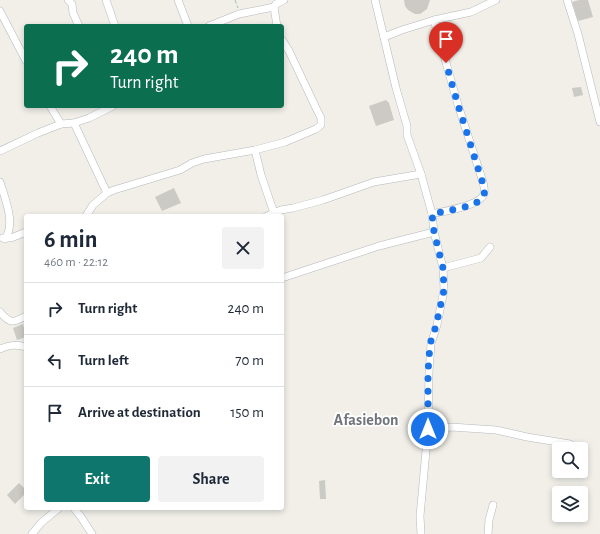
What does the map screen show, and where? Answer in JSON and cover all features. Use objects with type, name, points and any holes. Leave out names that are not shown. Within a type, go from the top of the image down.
[{"type":"street","points":[[68,0],[72,4],[73,13],[78,24]]},
{"type":"street","points":[[106,0],[114,24]]},
{"type":"street","points":[[178,0],[187,24]]},
{"type":"street","points":[[214,24],[239,14],[274,7],[276,4],[284,0]]},
{"type":"street","points":[[375,0],[396,88],[407,126],[407,135],[421,174],[432,214],[434,232],[443,268],[444,290],[436,326],[430,344],[428,372],[428,429],[420,516],[421,534]]},
{"type":"street","points":[[384,37],[434,20],[471,12],[496,0]]},
{"type":"street","points":[[567,0],[578,34],[600,122]]},
{"type":"street","points":[[274,7],[277,24]]},
{"type":"street","points":[[0,11],[24,57]]},
{"type":"street","points":[[432,214],[479,201],[484,196],[485,190],[458,105],[434,20]]},
{"type":"street","points":[[87,214],[93,204],[107,193],[131,184],[180,170],[192,163],[204,159],[255,150],[285,142],[322,125],[321,118],[284,43]]},
{"type":"street","points":[[51,108],[61,124]]},
{"type":"street","points":[[0,151],[38,133],[61,124],[74,123],[89,118],[108,108]]},
{"type":"street","points":[[74,123],[107,193]]},
{"type":"street","points":[[255,150],[261,175],[274,214]]},
{"type":"street","points":[[275,214],[281,210],[323,200],[374,182],[421,174]]},
{"type":"street","points":[[0,182],[10,226],[9,233],[2,238]]},
{"type":"street","points":[[2,238],[24,232]]},
{"type":"street","points":[[284,277],[378,246],[434,232]]},
{"type":"street","points":[[443,268],[481,258],[490,247]]},
{"type":"street","points":[[0,312],[12,322],[24,317]]},
{"type":"street","points":[[0,349],[18,344],[24,346]]},
{"type":"street","points":[[428,429],[451,427],[496,430],[558,442]]},
{"type":"street","points":[[488,534],[488,520],[493,505]]},
{"type":"street","points":[[32,534],[41,523],[57,510]]},
{"type":"street","points":[[76,510],[92,534]]},
{"type":"path","points":[[235,0],[239,14]]},
{"type":"building","points":[[404,0],[430,0],[427,9],[420,14],[415,14],[408,10],[405,6]]},
{"type":"building","points":[[588,0],[593,17],[578,21],[572,2]]},
{"type":"building","points":[[581,87],[583,95],[574,97],[572,88]]},
{"type":"building","points":[[386,100],[389,103],[394,120],[376,126],[369,106]]},
{"type":"building","points":[[174,188],[181,203],[162,211],[155,197]]},
{"type":"building","points":[[23,324],[24,338],[17,340],[13,328]]},
{"type":"building","points":[[325,480],[326,499],[320,499],[319,481]]},
{"type":"building","points":[[19,483],[24,488],[24,495],[15,504],[7,495]]},
{"type":"district","name":"Afasiebon","points":[[366,419]]},
{"type":"route","points":[[428,429],[428,372],[430,344],[436,326],[444,290],[443,268],[434,232],[432,214],[479,201],[484,196],[485,190],[446,63]]}]
